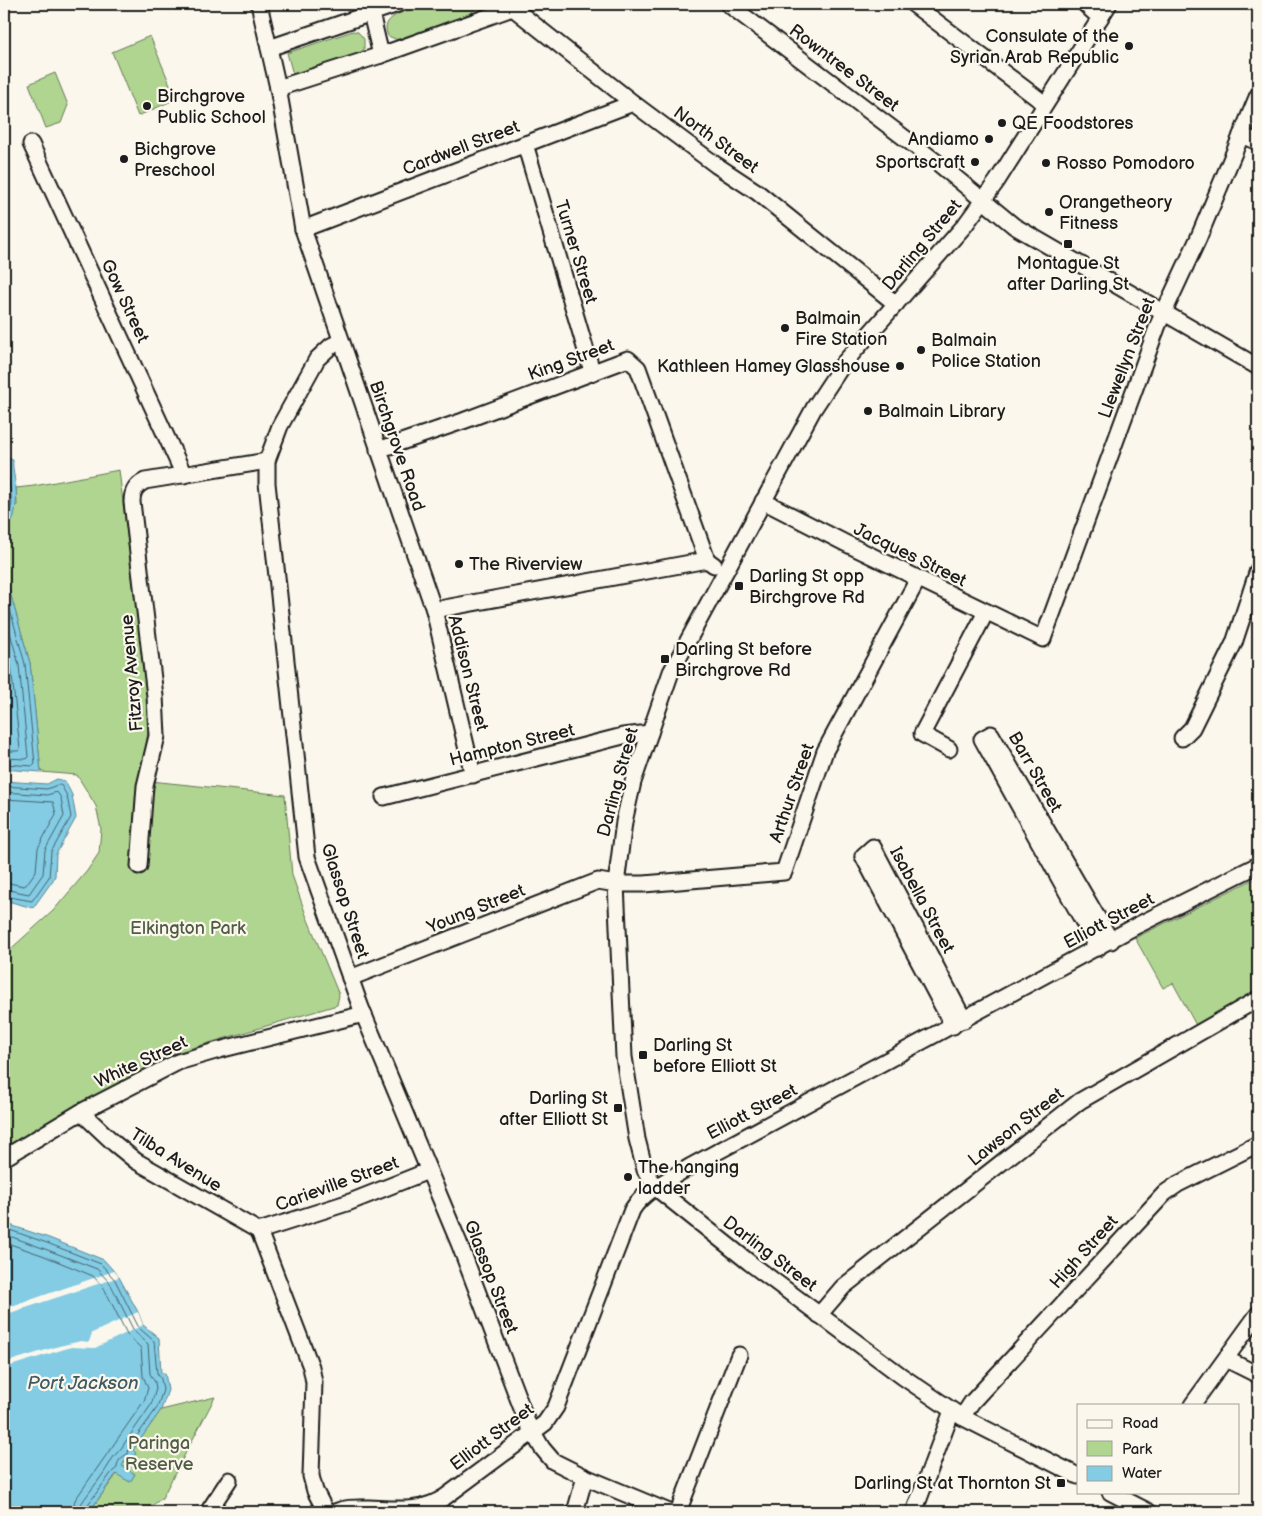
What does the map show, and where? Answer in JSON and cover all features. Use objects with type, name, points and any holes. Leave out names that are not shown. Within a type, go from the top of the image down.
[{"type":"street","name":"Birchgrove Road","points":[[258,4],[278,88],[303,229],[434,610]]},
{"type":"street","points":[[269,48],[370,8],[398,4]]},
{"type":"street","name":"Rowntree Street","points":[[728,4],[932,159],[1014,226],[1258,367]]},
{"type":"street","points":[[913,4],[1046,104]]},
{"type":"street","points":[[1085,4],[1100,18]]},
{"type":"street","name":"Darling Street","points":[[1077,1475],[957,1414],[818,1315],[678,1208],[656,1188],[645,1170],[624,1057],[616,884],[624,822],[633,782],[671,672],[814,408],[828,384],[847,360],[966,225],[1109,4]]},
{"type":"street","points":[[278,88],[381,55],[514,5]]},
{"type":"street","name":"North Street","points":[[514,5],[633,103],[716,165],[757,192],[896,304]]},
{"type":"street","points":[[370,8],[381,55]]},
{"type":"street","name":"Llewellyn Street","points":[[1043,639],[1158,325],[1198,240],[1258,95]]},
{"type":"street","name":"Cardwell Street","points":[[303,229],[633,103]]},
{"type":"street","points":[[1241,135],[1258,142]]},
{"type":"street","name":"Gow Street","points":[[31,144],[184,474]]},
{"type":"street","name":"Turner Street","points":[[524,144],[592,371]]},
{"type":"street","name":"Glassop Street","points":[[341,342],[330,346],[317,359],[280,426],[267,461],[267,483],[307,857],[364,1014],[459,1243],[528,1422],[547,1456],[561,1465],[669,1512]]},
{"type":"street","name":"King Street","points":[[378,450],[463,421],[628,359],[638,368],[707,560]]},
{"type":"street","points":[[184,474],[267,461]]},
{"type":"street","name":"Fitzroy Avenue","points":[[139,866],[145,786],[157,736],[155,696],[132,502],[133,492],[136,487],[145,481],[184,474]]},
{"type":"street","name":"Jacques Street","points":[[763,501],[1043,639]]},
{"type":"street","points":[[434,610],[707,560],[726,571]]},
{"type":"street","points":[[1182,738],[1192,728],[1234,643],[1258,570]]},
{"type":"street","name":"Arthur Street","points":[[616,884],[644,884],[784,872],[824,752],[918,579]]},
{"type":"street","name":"Addison Street","points":[[434,610],[473,774]]},
{"type":"street","points":[[949,749],[922,734],[986,612]]},
{"type":"street","name":"Hampton Street","points":[[384,797],[622,736],[650,732]]},
{"type":"street","name":"Barr Street","points":[[1015,787],[1104,944]]},
{"type":"street","name":"Elliott Street","points":[[335,1512],[349,1508],[373,1510],[419,1508],[436,1502],[546,1423],[556,1407],[632,1210],[636,1204],[656,1188],[691,1166],[1104,944],[1258,865]]},
{"type":"street","name":"Young Street","points":[[350,978],[598,881],[616,884]]},
{"type":"street","name":"Isabella Street","points":[[898,909],[958,1023]]},
{"type":"street","name":"Lawson Street","points":[[818,1315],[842,1287],[1080,1101],[1258,999]]},
{"type":"street","name":"White Street","points":[[4,1158],[81,1112],[178,1062],[364,1014]]},
{"type":"street","name":"Tilba Avenue","points":[[81,1112],[125,1154],[259,1231]]},
{"type":"street","name":"High Street","points":[[914,1512],[957,1414],[972,1402],[1159,1199],[1178,1184],[1258,1144]]},
{"type":"street","name":"Carieville Street","points":[[259,1231],[350,1202],[428,1171]]},
{"type":"street","points":[[259,1231],[307,1352],[314,1382],[311,1476],[314,1491],[326,1512]]},
{"type":"street","points":[[1193,1404],[1258,1314]]},
{"type":"street","points":[[678,1512],[739,1355]]},
{"type":"street","points":[[1226,1359],[1258,1374]]},
{"type":"street","points":[[575,1512],[585,1477]]},
{"type":"street","points":[[208,1512],[229,1480]]},
{"type":"street","points":[[1113,1494],[1125,1502],[1149,1512]]},
{"type":"green space","points":[[432,4],[476,4],[470,14],[398,40],[388,36],[386,28],[388,22],[393,17],[408,10]]},
{"type":"green space","points":[[353,31],[358,32],[364,39],[364,49],[361,53],[294,78],[287,53]]},
{"type":"green space","points":[[150,36],[176,99],[138,116],[112,52]]},
{"type":"green space","points":[[55,73],[68,105],[61,123],[46,128],[29,84]]},
{"type":"green space","name":"Elkington Park","points":[[119,470],[148,704],[149,725],[141,780],[285,795],[292,875],[306,915],[339,995],[337,1005],[172,1054],[17,1140],[4,1153],[4,955],[53,911],[87,871],[99,853],[101,829],[96,806],[77,775],[41,772],[30,663],[5,575],[6,521],[17,505],[16,488]]},
{"type":"green space","points":[[1258,877],[1258,992],[1197,1027],[1173,983],[1163,988],[1135,938]]},
{"type":"green space","name":"Paringa Reserve","points":[[215,1397],[162,1498],[144,1512],[89,1512],[117,1474],[130,1482],[135,1474],[121,1466],[126,1459],[130,1461],[136,1453],[132,1451],[161,1410]]},
{"type":"water","points":[[4,457],[13,460],[16,488],[16,508],[13,520],[6,521],[5,575],[30,663],[41,772],[4,769]]},
{"type":"water","points":[[57,779],[65,781],[72,795],[76,818],[56,854],[55,876],[33,908],[4,900],[4,781],[47,784]]},
{"type":"water","name":"Port Jackson","points":[[4,1223],[49,1238],[104,1260],[119,1277],[143,1325],[159,1338],[161,1373],[165,1373],[168,1390],[161,1410],[133,1450],[136,1453],[130,1461],[126,1459],[122,1466],[135,1474],[130,1482],[116,1474],[89,1512],[4,1512]]},
{"type":"pier","points":[[114,1271],[119,1277],[4,1315],[4,1309]]},
{"type":"pier","points":[[138,1312],[143,1325],[95,1348],[71,1347],[4,1368],[4,1363],[59,1346],[81,1341],[89,1342],[92,1333]]},
{"type":"place","name":"Consulate of the Syrian Arab Republic","points":[[1129,46]]},
{"type":"place","name":"Birchgrove Public School","points":[[147,106]]},
{"type":"place","name":"QE Foodstores","points":[[1002,123]]},
{"type":"place","name":"Andiamo","points":[[989,139]]},
{"type":"place","name":"Bichgrove Preschool","points":[[124,159]]},
{"type":"place","name":"Sportscraft","points":[[975,162]]},
{"type":"place","name":"Rosso Pomodoro","points":[[1046,163]]},
{"type":"place","name":"Orangetheory Fitness","points":[[1049,212]]},
{"type":"place","name":"Montague St after Darling St","points":[[1068,244]]},
{"type":"place","name":"Balmain Fire Station","points":[[785,328]]},
{"type":"place","name":"Balmain Police Station","points":[[921,350]]},
{"type":"place","name":"Kathleen Hamey Glasshouse","points":[[900,366]]},
{"type":"place","name":"Balmain Library","points":[[868,411]]},
{"type":"place","name":"The Riverview","points":[[459,564]]},
{"type":"place","name":"Darling St opp Birchgrove Rd","points":[[739,586]]},
{"type":"place","name":"Darling St before Birchgrove Rd","points":[[665,659]]},
{"type":"place","name":"Darling St before Elliott St","points":[[643,1055]]},
{"type":"place","name":"Darling St after Elliott St","points":[[618,1108]]},
{"type":"place","name":"The hanging ladder","points":[[628,1177]]},
{"type":"place","name":"Darling St at Thornton St","points":[[1061,1483]]}]
